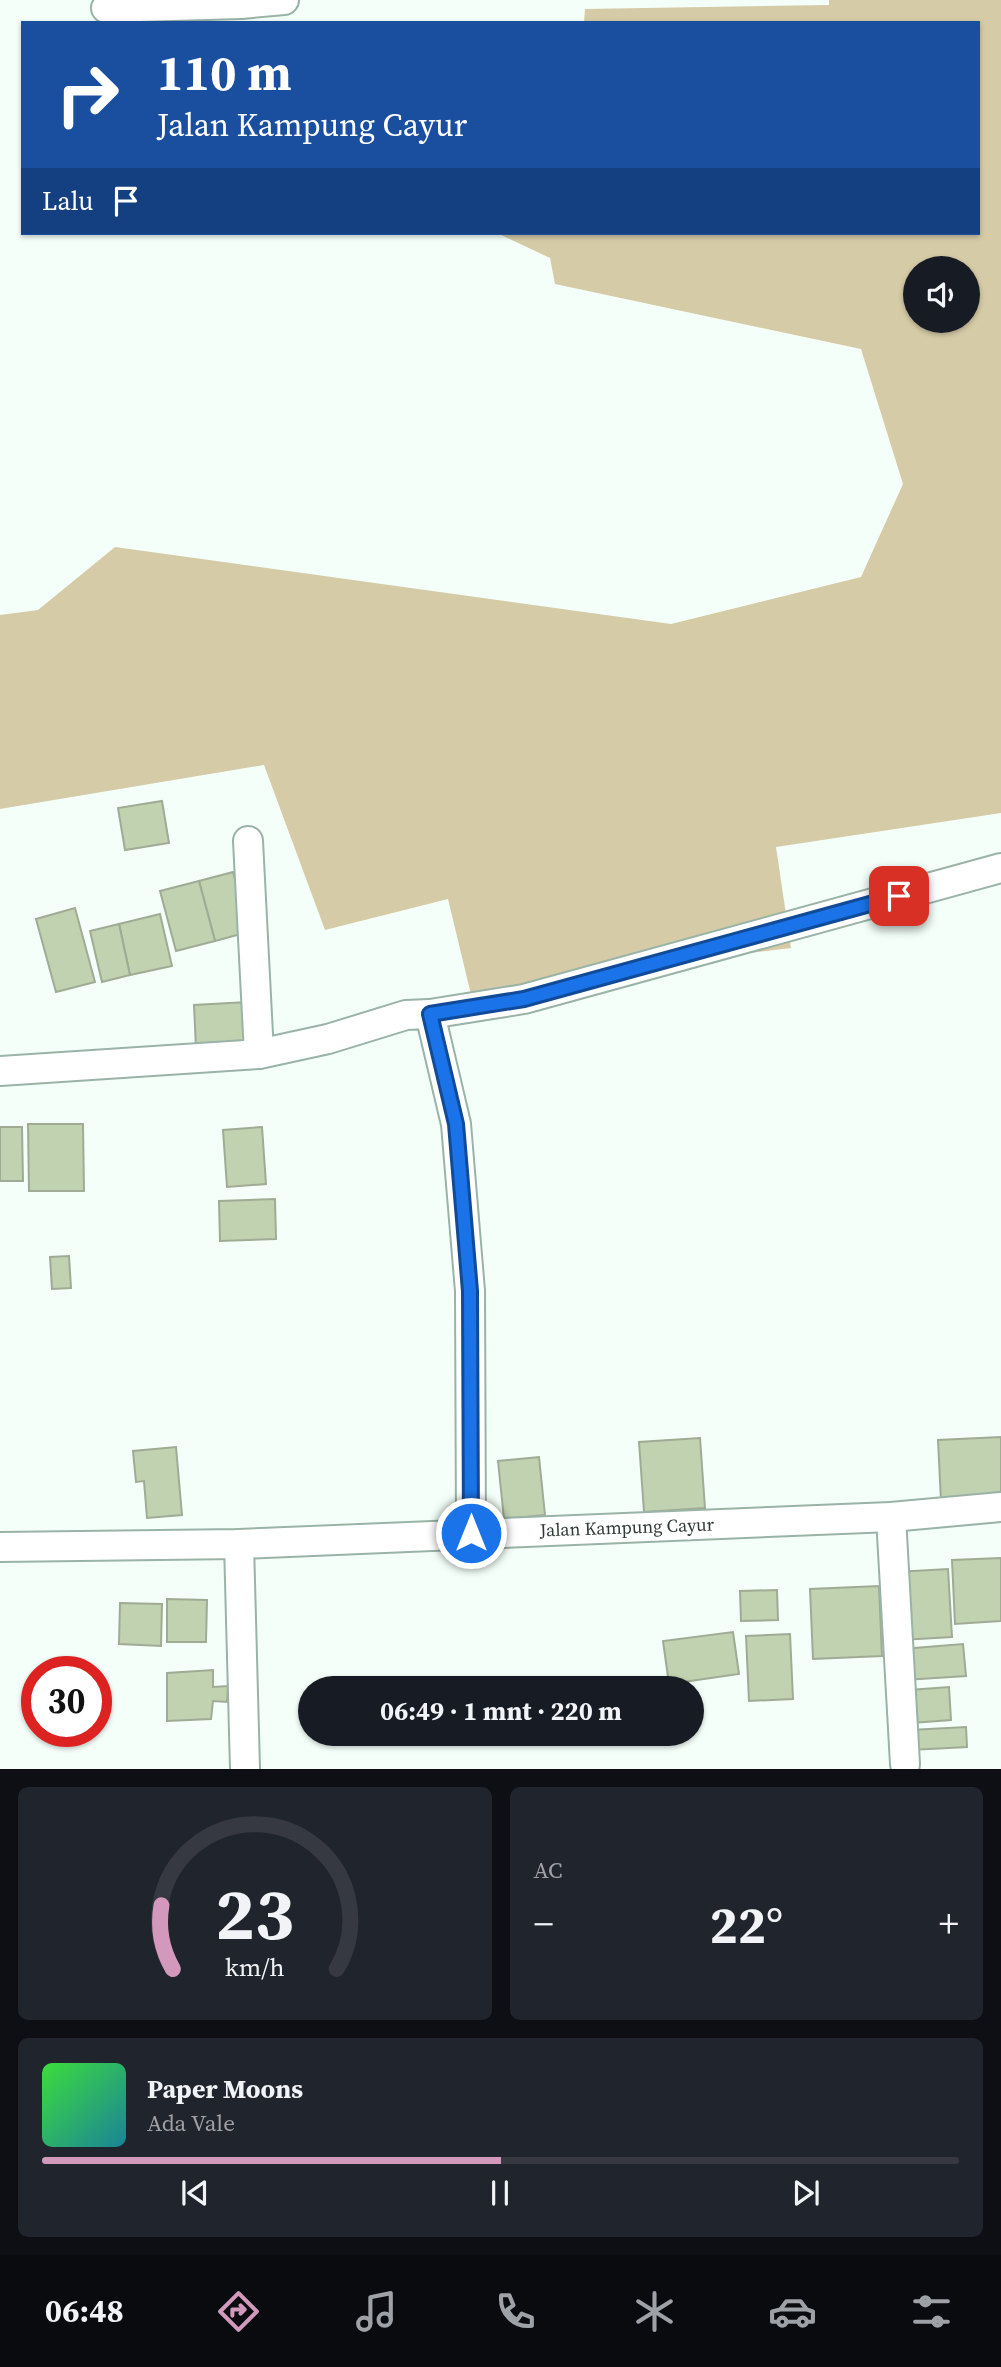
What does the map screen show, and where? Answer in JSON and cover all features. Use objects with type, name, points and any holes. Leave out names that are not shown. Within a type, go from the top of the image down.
[{"type":"street","points":[[106,8],[284,0]]},
{"type":"street","points":[[248,841],[259,1054]]},
{"type":"street","points":[[0,1072],[259,1054],[328,1039],[406,1014],[430,1014],[524,999],[1001,868]]},
{"type":"street","points":[[430,1014],[456,1124],[470,1291],[471,1533]]},
{"type":"street","name":"Jalan Kampung Cayur","points":[[0,1547],[239,1544],[891,1517],[1001,1507]]},
{"type":"street","points":[[891,1517],[905,1764]]},
{"type":"street","points":[[239,1544],[245,1769]]},
{"type":"shaded area","points":[[829,0],[1001,0],[1001,813],[776,847],[791,948],[564,976],[473,1003],[448,899],[325,930],[264,765],[0,809],[0,615],[38,610],[115,547],[671,624],[861,577],[903,484],[861,349],[555,284],[550,258],[501,235],[980,235],[980,21],[584,21],[585,9],[829,5]]},
{"type":"building","points":[[162,801],[169,843],[125,850],[118,808]]},
{"type":"building","points":[[233,872],[248,932],[215,941],[199,881]]},
{"type":"building","points":[[199,881],[215,941],[176,951],[160,891]]},
{"type":"building","points":[[75,908],[95,982],[56,992],[36,919]]},
{"type":"building","points":[[160,914],[172,966],[130,975],[119,924]]},
{"type":"building","points":[[119,924],[130,975],[102,982],[90,931]]},
{"type":"building","points":[[247,1002],[250,1044],[196,1048],[194,1005]]},
{"type":"building","points":[[28,1124],[83,1124],[84,1191],[29,1191]]},
{"type":"building","points":[[0,1127],[22,1127],[23,1181],[0,1181]]},
{"type":"building","points":[[262,1127],[266,1184],[227,1187],[223,1130]]},
{"type":"building","points":[[275,1199],[276,1239],[220,1241],[219,1201]]},
{"type":"building","points":[[69,1256],[71,1288],[52,1289],[50,1257]]},
{"type":"building","points":[[1001,1437],[1001,1499],[941,1501],[938,1440]]},
{"type":"building","points":[[700,1438],[705,1508],[644,1512],[639,1442]]},
{"type":"building","points":[[176,1447],[182,1515],[147,1518],[144,1481],[136,1482],[133,1451]]},
{"type":"building","points":[[539,1457],[545,1515],[504,1519],[498,1461]]},
{"type":"building","points":[[1001,1558],[1001,1621],[955,1624],[952,1560]]},
{"type":"building","points":[[948,1569],[952,1637],[901,1640],[896,1572]]},
{"type":"building","points":[[879,1586],[882,1656],[813,1659],[810,1589]]},
{"type":"building","points":[[777,1590],[778,1620],[741,1621],[740,1591]]},
{"type":"building","points":[[167,1599],[207,1600],[206,1642],[167,1642]]},
{"type":"building","points":[[120,1603],[162,1604],[161,1646],[119,1644]]},
{"type":"building","points":[[733,1632],[739,1674],[704,1679],[704,1676],[668,1676],[663,1641]]},
{"type":"building","points":[[790,1634],[793,1699],[749,1701],[746,1636]]},
{"type":"building","points":[[963,1644],[966,1676],[905,1680],[902,1649]]},
{"type":"building","points":[[213,1670],[213,1687],[228,1686],[227,1702],[213,1701],[211,1719],[167,1721],[167,1673]]},
{"type":"building","points":[[949,1687],[951,1720],[912,1723],[909,1690]]},
{"type":"building","points":[[966,1727],[967,1747],[911,1750],[910,1730]]},
{"type":"route","points":[[471,1533],[470,1291],[456,1124],[430,1014],[524,999],[899,896]]}]
